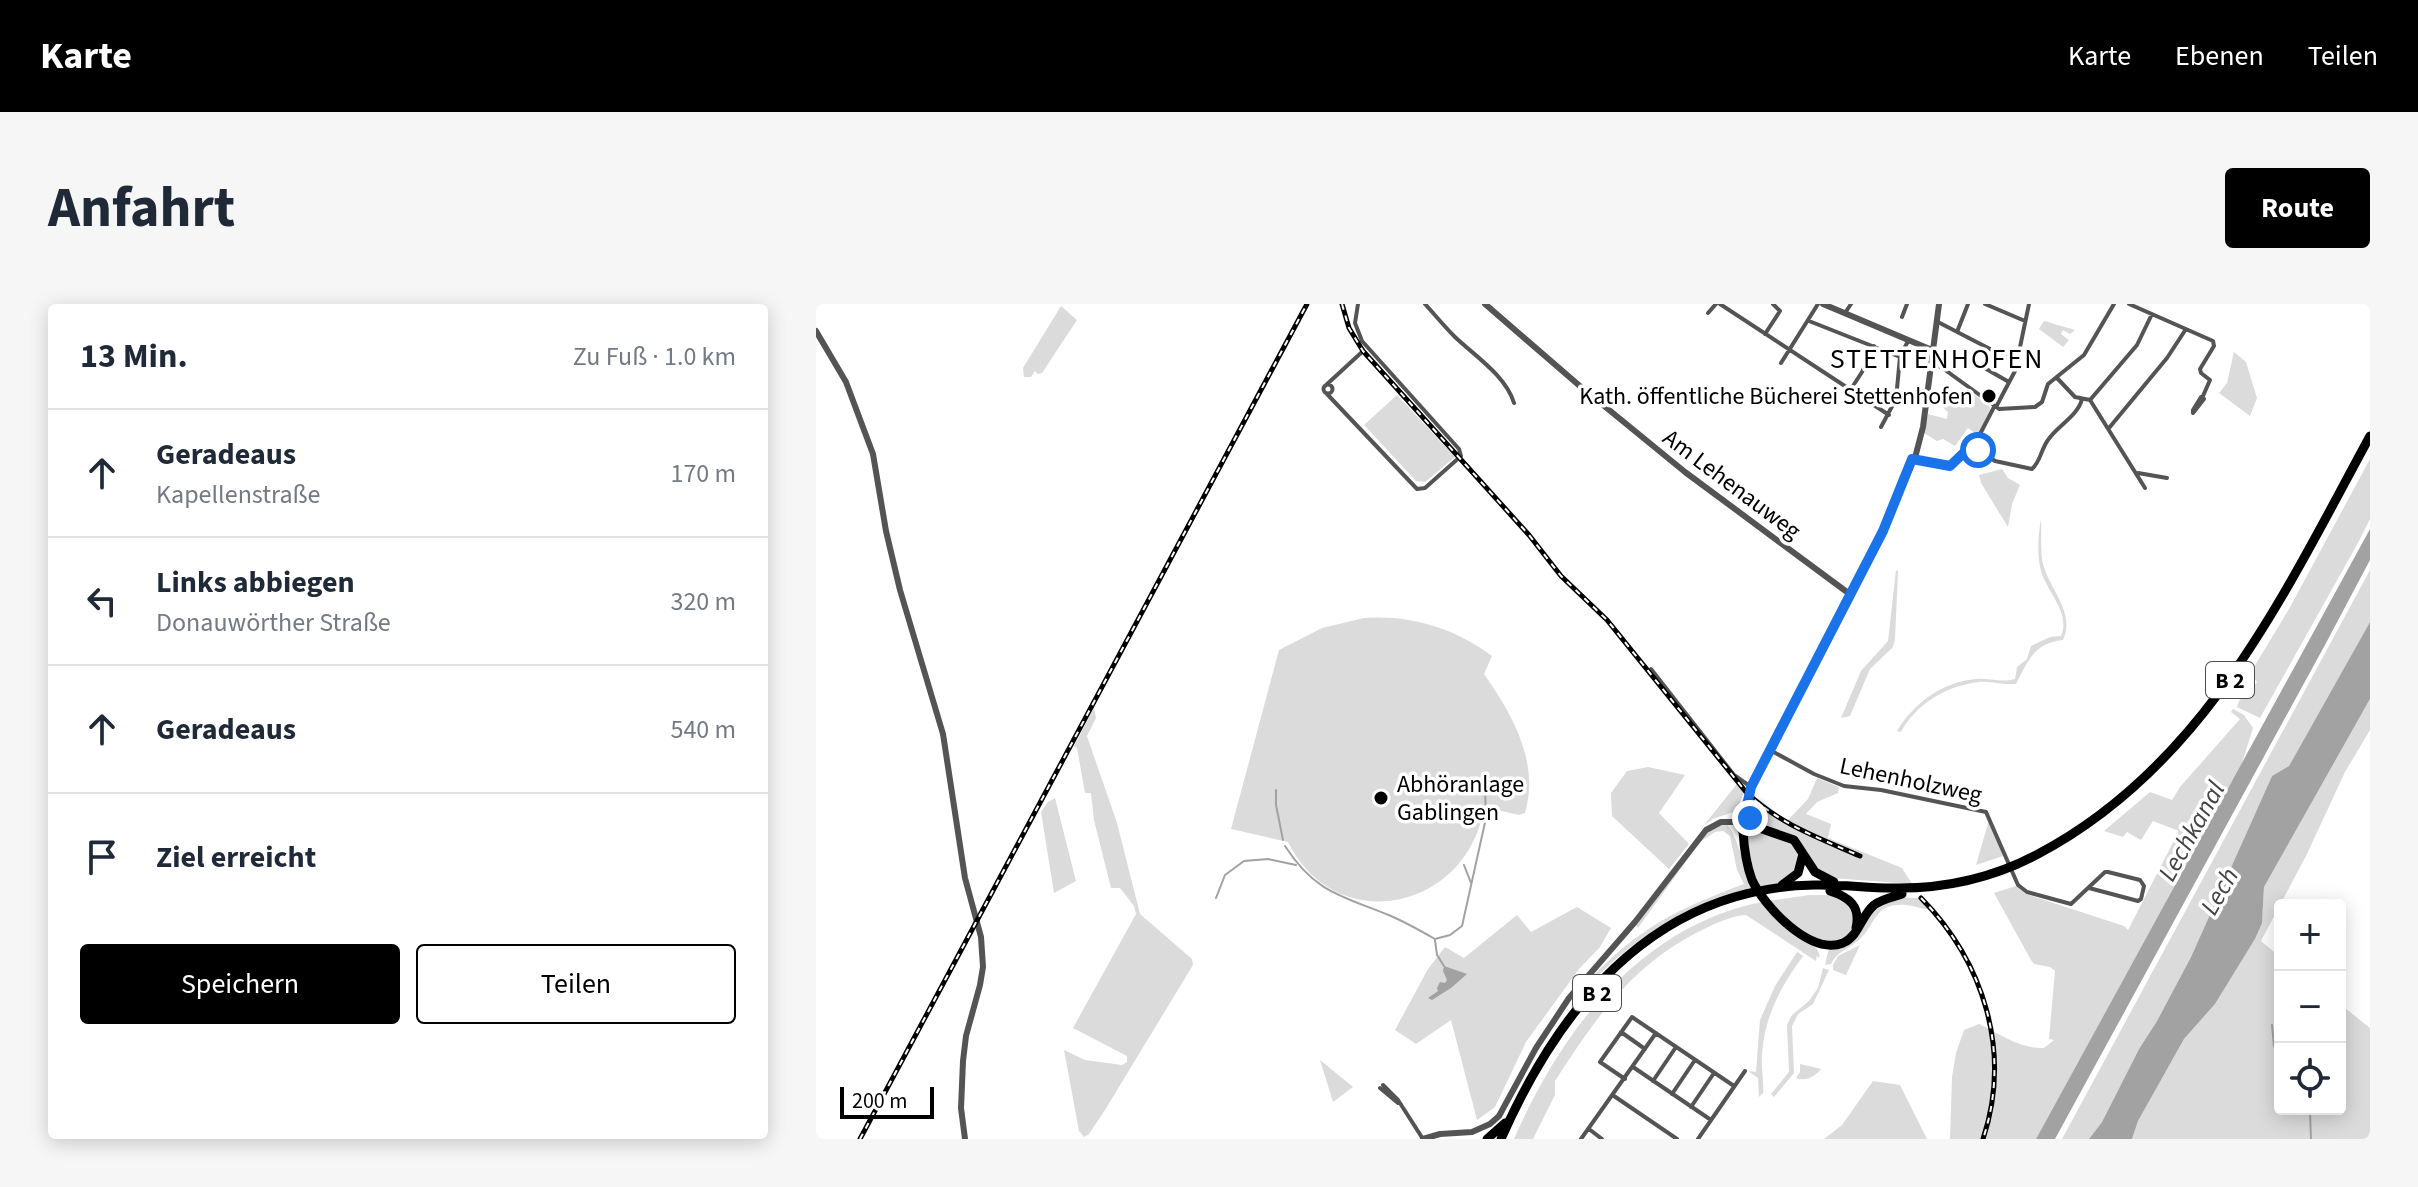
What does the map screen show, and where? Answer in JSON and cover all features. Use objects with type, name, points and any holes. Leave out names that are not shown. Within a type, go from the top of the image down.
[{"type":"highway","name":"B 2","points":[[2020,866],[2104,810],[2166,754],[2206,710],[2267,625],[2370,436]]},
{"type":"highway","name":"B 2","points":[[1773,891],[1902,892],[2002,873],[2072,841],[2112,812],[2162,767],[2213,711],[2275,623],[2370,449]]},
{"type":"highway","points":[[1845,885],[1820,875],[1789,837],[1747,828],[1747,866],[1754,883],[1771,909],[1807,937],[1827,944],[1842,943],[1855,933],[1876,903],[1902,892]]},
{"type":"highway","points":[[1773,891],[1798,873],[1803,854]]},
{"type":"highway","name":"B 2","points":[[1501,1139],[1528,1083],[1559,1032],[1588,993],[1619,962],[1649,939],[1684,918],[1773,891],[1845,885],[1902,892]]},
{"type":"highway","points":[[1830,891],[1853,904],[1858,917],[1855,933]]},
{"type":"highway","name":"B 2","points":[[1507,1139],[1559,1043],[1588,1003],[1616,973],[1672,931],[1750,896]]},
{"type":"highway","name":"B 2","points":[[1487,1139],[1510,1118]]},
{"type":"street","points":[[1358,304],[1355,323],[1362,341],[1462,454],[1425,488],[1417,489],[1336,402],[1330,385],[1325,386],[1362,352]]},
{"type":"street","points":[[1425,304],[1489,368],[1512,395],[1514,403]]},
{"type":"street","name":"Am Lehenauweg","points":[[1485,304],[1645,441],[1851,594]]},
{"type":"street","points":[[1708,313],[1718,304],[1889,415]]},
{"type":"street","points":[[1765,334],[1780,311],[1773,304]]},
{"type":"street","points":[[1781,363],[1820,304],[1932,350]]},
{"type":"street","points":[[1845,313],[1851,304]]},
{"type":"street","points":[[1902,317],[1907,304]]},
{"type":"street","points":[[1745,815],[1751,787],[1872,552],[1916,454],[1939,304]]},
{"type":"street","points":[[1957,332],[1968,304]]},
{"type":"street","points":[[1985,304],[2025,321]]},
{"type":"street","points":[[1912,459],[1950,466],[1972,445],[1983,430],[2017,363],[2029,304]]},
{"type":"street","points":[[1931,364],[1941,367],[1995,407],[2006,410],[2038,406],[2046,387],[2084,355],[2114,304]]},
{"type":"street","points":[[2129,304],[2215,343],[2200,369],[2210,380],[2203,396]]},
{"type":"street","points":[[2090,400],[2137,345],[2152,304]]},
{"type":"street","points":[[1809,321],[1900,357]]},
{"type":"street","points":[[1936,321],[2017,363]]},
{"type":"street","points":[[2109,428],[2167,358],[2186,329]]},
{"type":"street","points":[[816,331],[846,382],[873,454],[900,590],[943,734],[965,878],[981,937],[983,967],[963,1061],[961,1108],[965,1139]]},
{"type":"street","points":[[1881,427],[1899,388],[1900,357],[1908,341]]},
{"type":"street","points":[[1851,389],[1874,346]]},
{"type":"street","points":[[1981,366],[2009,382]]},
{"type":"street","points":[[1330,391],[1337,374]]},
{"type":"street","points":[[2057,377],[2071,394],[2090,400],[2145,488]]},
{"type":"street","points":[[1972,445],[1995,461],[2032,469],[2050,437],[2080,407],[2082,399]]},
{"type":"street","points":[[2138,473],[2167,478]]},
{"type":"street","points":[[1851,594],[1872,552]]},
{"type":"street","points":[[1838,586],[1850,585],[1857,579]]},
{"type":"street","points":[[1651,669],[1734,775],[1751,787]]},
{"type":"street","name":"Lehenholzweg","points":[[1770,750],[1822,778],[1844,786],[1881,790],[1986,812],[2022,889],[2071,904],[2089,888],[2108,872],[2140,880],[2144,886],[2138,901],[2089,888]]},
{"type":"street","points":[[1745,815],[1751,819],[1747,828],[1737,829],[1737,817],[1745,815]]},
{"type":"street","points":[[1382,1087],[1393,1093],[1423,1139],[1440,1134],[1472,1132],[1490,1124],[1499,1116],[1536,1048],[1582,980],[1635,922],[1706,830],[1721,822],[1735,822]]},
{"type":"street","points":[[1625,1079],[1600,1062],[1632,1017],[1734,1086]]},
{"type":"street","points":[[1621,1032],[1645,1049]]},
{"type":"street","points":[[1581,1139],[1656,1033]]},
{"type":"street","points":[[1653,1081],[1676,1047]]},
{"type":"street","points":[[1672,1094],[1695,1060]]},
{"type":"street","points":[[1633,1067],[1711,1120]]},
{"type":"street","points":[[1698,1139],[1745,1071]]},
{"type":"street","points":[[1691,1107],[1714,1073]]},
{"type":"street","points":[[1614,1096],[1677,1139]]},
{"type":"street","points":[[1589,1129],[1602,1139]]},
{"type":"shaded area","points":[[1061,306],[1077,320],[1042,373],[1035,371],[1031,377],[1024,377],[1023,368]]},
{"type":"shaded area","points":[[2044,321],[2075,330],[2070,334],[2063,330],[2061,334],[2069,340],[2063,347],[2039,329]]},
{"type":"shaded area","points":[[2234,352],[2246,362],[2257,398],[2250,416],[2219,393],[2227,383]]},
{"type":"shaded area","points":[[1955,391],[1967,399],[1972,393],[1990,409],[1978,435],[1968,428],[1955,446],[1924,433],[1928,414],[1947,419],[1948,412],[1942,407],[1945,394],[1953,395]]},
{"type":"shaded area","points":[[1397,395],[1455,457],[1425,482],[1416,481],[1364,425]]},
{"type":"shaded area","points":[[2370,459],[2370,519],[2358,543],[2260,718],[2237,707],[2257,682],[2251,674],[2254,667]]},
{"type":"shaded area","points":[[2002,469],[2008,478],[2020,485],[2012,504],[2008,527],[1979,475]]},
{"type":"shaded area","points":[[2041,519],[2043,564],[2065,613],[2063,640],[2045,645],[2033,654],[2016,684],[1978,682],[1944,692],[1915,713],[1901,732],[1897,731],[1912,711],[1941,689],[1976,679],[2015,679],[2017,667],[2027,659],[2031,646],[2050,637],[2061,636],[2061,611],[2040,565],[2038,545]]},
{"type":"shaded area","points":[[2370,529],[2370,560],[2055,1139],[2036,1139]]},
{"type":"shaded area","points":[[1896,570],[1893,647],[1870,669],[1850,716],[1841,718],[1861,671],[1888,641]]},
{"type":"shaded area","points":[[2370,570],[2370,622],[2289,766],[2272,776],[2191,957],[2157,1021],[2139,1049],[2102,1122],[2089,1139],[2062,1139]]},
{"type":"shaded area","points":[[1364,618],[1398,619],[1431,625],[1463,638],[1492,656],[1484,674],[1521,739],[1529,775],[1525,813],[1519,815],[1484,807],[1473,842],[1453,870],[1428,889],[1398,900],[1367,901],[1337,892],[1310,873],[1288,842],[1231,829],[1279,650],[1322,628]]},
{"type":"shaded area","points":[[2370,622],[2370,699],[2264,887],[2262,923],[2255,939],[2215,1004],[2184,1039],[2138,1121],[2132,1139],[2089,1139],[2102,1122],[2191,957],[2272,776],[2289,766]]},
{"type":"shaded area","points":[[2370,699],[2370,730],[2345,772],[2283,899],[2274,899],[2274,916],[2261,941],[2274,952],[2274,1115],[2346,1115],[2346,1009],[2370,1028],[2370,1139],[2132,1139],[2138,1121],[2184,1039],[2215,1004],[2255,939],[2262,922],[2264,887]]},
{"type":"shaded area","points":[[1094,708],[1096,718],[1087,736],[1117,823],[1140,914],[1192,959],[1193,965],[1105,1110],[1084,1137],[1079,1131],[1064,1050],[1085,1060],[1122,1065],[1127,1062],[1127,1056],[1073,1028],[1136,914],[1134,906],[1120,888],[1111,888],[1094,820],[1091,793],[1085,793],[1077,748],[1074,746]]},
{"type":"shaded area","points":[[2233,709],[2244,715],[2253,728],[2242,763],[2036,1139],[1950,1139],[1952,1077],[1964,1030],[1979,1024],[2010,1040],[2035,1048],[2044,1048],[2054,1040],[2049,1039],[2055,971],[2034,964],[1994,893],[2016,886],[2026,894],[2124,926],[2128,930],[2179,831],[2153,821],[2141,840],[2127,832],[2123,837],[2104,831],[2150,792],[2172,800],[2240,719],[2231,712]]},
{"type":"shaded area","points":[[1648,767],[1685,775],[1659,813],[1689,844],[1669,869],[1612,816],[1611,793],[1627,771]]},
{"type":"shaded area","points":[[1817,778],[1839,787],[1838,793],[1817,802],[1806,814],[1831,824],[1828,838],[1902,868],[1912,884],[1832,878],[1821,872],[1780,831],[1754,820],[1749,804],[1751,794],[1787,821],[1808,799]]},
{"type":"shaded area","points":[[1737,784],[1744,792],[1736,811],[1704,825]]},
{"type":"shaded area","points":[[1055,798],[1076,881],[1054,893],[1041,812]]},
{"type":"shaded area","points":[[1989,820],[2003,856],[1976,865]]},
{"type":"shaded area","points":[[1717,825],[1728,825],[1753,887],[1707,903],[1665,924],[1627,950],[1591,983],[1588,981],[1642,933],[1678,912],[1744,884],[1737,870],[1730,836],[1723,831],[1715,832],[1700,842],[1638,928],[1636,925],[1707,832]]},
{"type":"shaded area","points":[[1752,830],[1788,839],[1800,853],[1799,868],[1781,883],[1759,887],[1751,870],[1747,837]]},
{"type":"shaded area","points":[[1833,895],[1854,908],[1853,931],[1830,941],[1818,939],[1796,926],[1768,901]]},
{"type":"shaded area","points":[[1897,898],[1920,898],[1931,909],[1896,905],[1882,910],[1859,940],[1840,953],[1831,964],[1825,965],[1829,948],[1838,947],[1872,909]]},
{"type":"shaded area","points":[[1762,902],[1817,949],[1820,956],[1818,958],[1817,955],[1816,961],[1746,915],[1720,922],[1681,942],[1637,974],[1602,1013],[1555,1081],[1555,1095],[1533,1139],[1514,1139],[1555,1060],[1610,989],[1642,959],[1678,934],[1718,915]]},
{"type":"shaded area","points":[[1577,907],[1611,928],[1600,947],[1579,969],[1526,1042],[1495,1107],[1477,1120],[1451,1020],[1416,1044],[1395,1030],[1428,969],[1445,947],[1464,958],[1517,915],[1531,932]]},
{"type":"shaded area","points":[[1860,945],[1846,975],[1833,970],[1838,956]]},
{"type":"shaded area","points":[[1797,952],[1803,956],[1781,990],[1766,1028],[1762,1055],[1763,1093],[1759,1097],[1758,1078],[1748,1071],[1756,1072],[1760,1020],[1775,986]]},
{"type":"shaded area","points":[[1444,966],[1467,974],[1432,1000],[1428,998],[1438,991],[1440,982],[1447,980]]},
{"type":"shaded area","points":[[1823,968],[1829,970],[1813,1004],[1798,1014],[1792,1026],[1794,1073],[1774,1097],[1771,1094],[1789,1072],[1787,1025],[1792,1015],[1809,1001],[1818,988]]},
{"type":"shaded area","points":[[1320,1060],[1353,1087],[1333,1102]]},
{"type":"shaded area","points":[[1800,1064],[1821,1069],[1810,1078],[1799,1079],[1796,1078]]},
{"type":"shaded area","points":[[1873,1081],[1900,1085],[1927,1139],[1824,1139],[1842,1125]]},
{"type":"waterway","points":[[1285,846],[1308,874],[1332,892],[1397,919],[1435,939],[1450,935],[1462,926],[1486,818],[1485,788]]},
{"type":"waterway","points":[[1276,790],[1283,840]]},
{"type":"waterway","points":[[1216,898],[1225,875],[1244,861],[1268,859],[1296,865]]},
{"type":"waterway","points":[[1464,865],[1471,883]]},
{"type":"waterway","points":[[1435,940],[1437,955],[1444,966]]},
{"type":"waterway","points":[[2272,1025],[2274,1046]]},
{"type":"waterway","points":[[2310,1115],[2311,1139]]},
{"type":"railway","points":[[860,1139],[1307,304]]},
{"type":"railway","points":[[1342,304],[1349,328],[1363,351],[1529,535],[1561,576],[1607,620],[1746,792],[1786,822],[1860,856]]},
{"type":"railway","points":[[1921,898],[1961,950],[1976,979],[1986,1010],[1993,1041],[1994,1074],[1983,1139]]},
{"type":"place","name":"Kath. öffentliche Bücherei Stettenhofen","points":[[1989,396]]},
{"type":"place","name":"Abhöranlage Gablingen","points":[[1381,798]]},
{"type":"district","name":"STETTENHOFEN","points":[[1937,358]]},
{"type":"route","points":[[1750,818],[1745,815],[1751,787],[1883,531],[1912,459],[1950,466],[1972,445],[1978,450]]},
{"type":"water label","name":"Lechkanal","points":[[2191,831]]},
{"type":"water label","name":"Lech","points":[[2219,891]]}]
